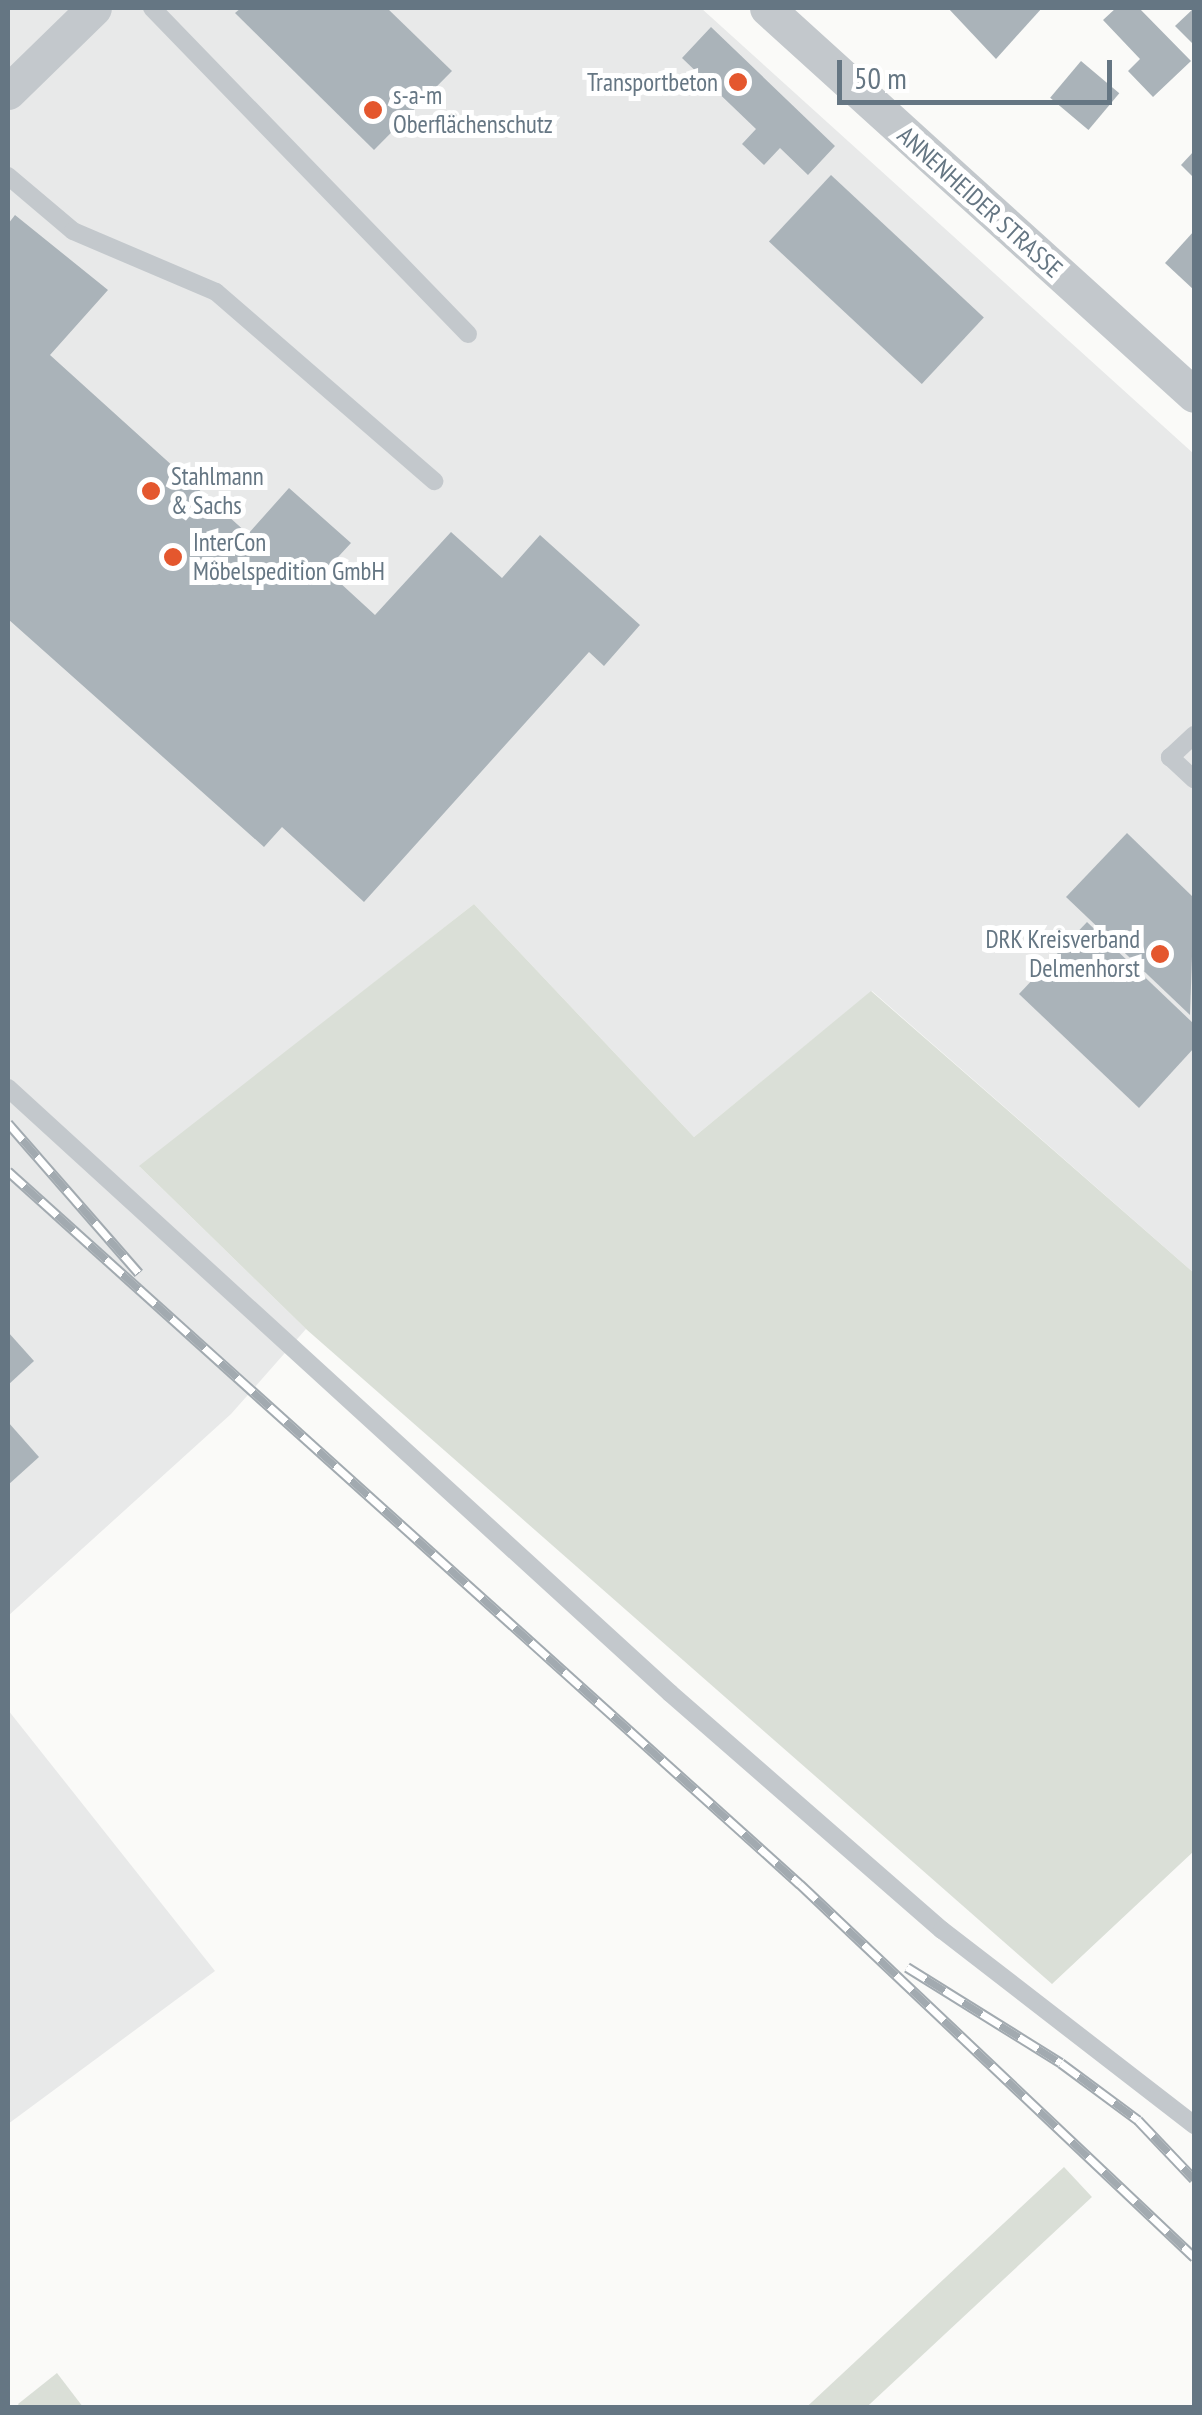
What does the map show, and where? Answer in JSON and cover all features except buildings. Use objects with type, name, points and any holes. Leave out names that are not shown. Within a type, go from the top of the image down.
[{"type":"street","points":[[8,92],[94,8]]},
{"type":"street","name":"ANNENHEIDER STRASSE","points":[[768,8],[1194,395]]},
{"type":"lane","points":[[152,8],[468,334]]},
{"type":"lane","points":[[8,176],[72,230],[216,292],[434,481]]},
{"type":"lane","points":[[1194,735],[1170,756],[1194,779]]},
{"type":"lane","points":[[8,1088],[670,1693],[942,1930],[1194,2125]]},
{"type":"shaded area","points":[[8,8],[701,8],[1194,454],[1194,1273],[872,991],[694,1137],[474,904],[140,1167],[306,1329],[231,1414],[8,1616]]},
{"type":"shaded area","points":[[474,904],[694,1137],[871,991],[1194,1273],[1194,1851],[1052,1984],[306,1329],[139,1166]]},
{"type":"shaded area","points":[[8,1710],[215,1971],[8,2124]]},
{"type":"shaded area","points":[[1064,2167],[1092,2197],[866,2408],[806,2408]]},
{"type":"shaded area","points":[[57,2373],[83,2407],[20,2407],[18,2404]]},
{"type":"railway","points":[[8,1123],[139,1273]]},
{"type":"railway","points":[[8,1171],[800,1884],[1194,2257]]},
{"type":"railway","points":[[907,1967],[1061,2063],[1138,2120],[1194,2179]]},
{"type":"place","name":"Transportbeton","points":[[738,82]]},
{"type":"place","name":"s-a-m Oberflächenschutz","points":[[373,110]]},
{"type":"place","name":"Stahlmann & Sachs","points":[[151,491]]},
{"type":"place","name":"InterCon Möbelspedition GmbH","points":[[173,557]]},
{"type":"place","name":"DRK Kreisverband Delmenhorst","points":[[1160,954]]}]
